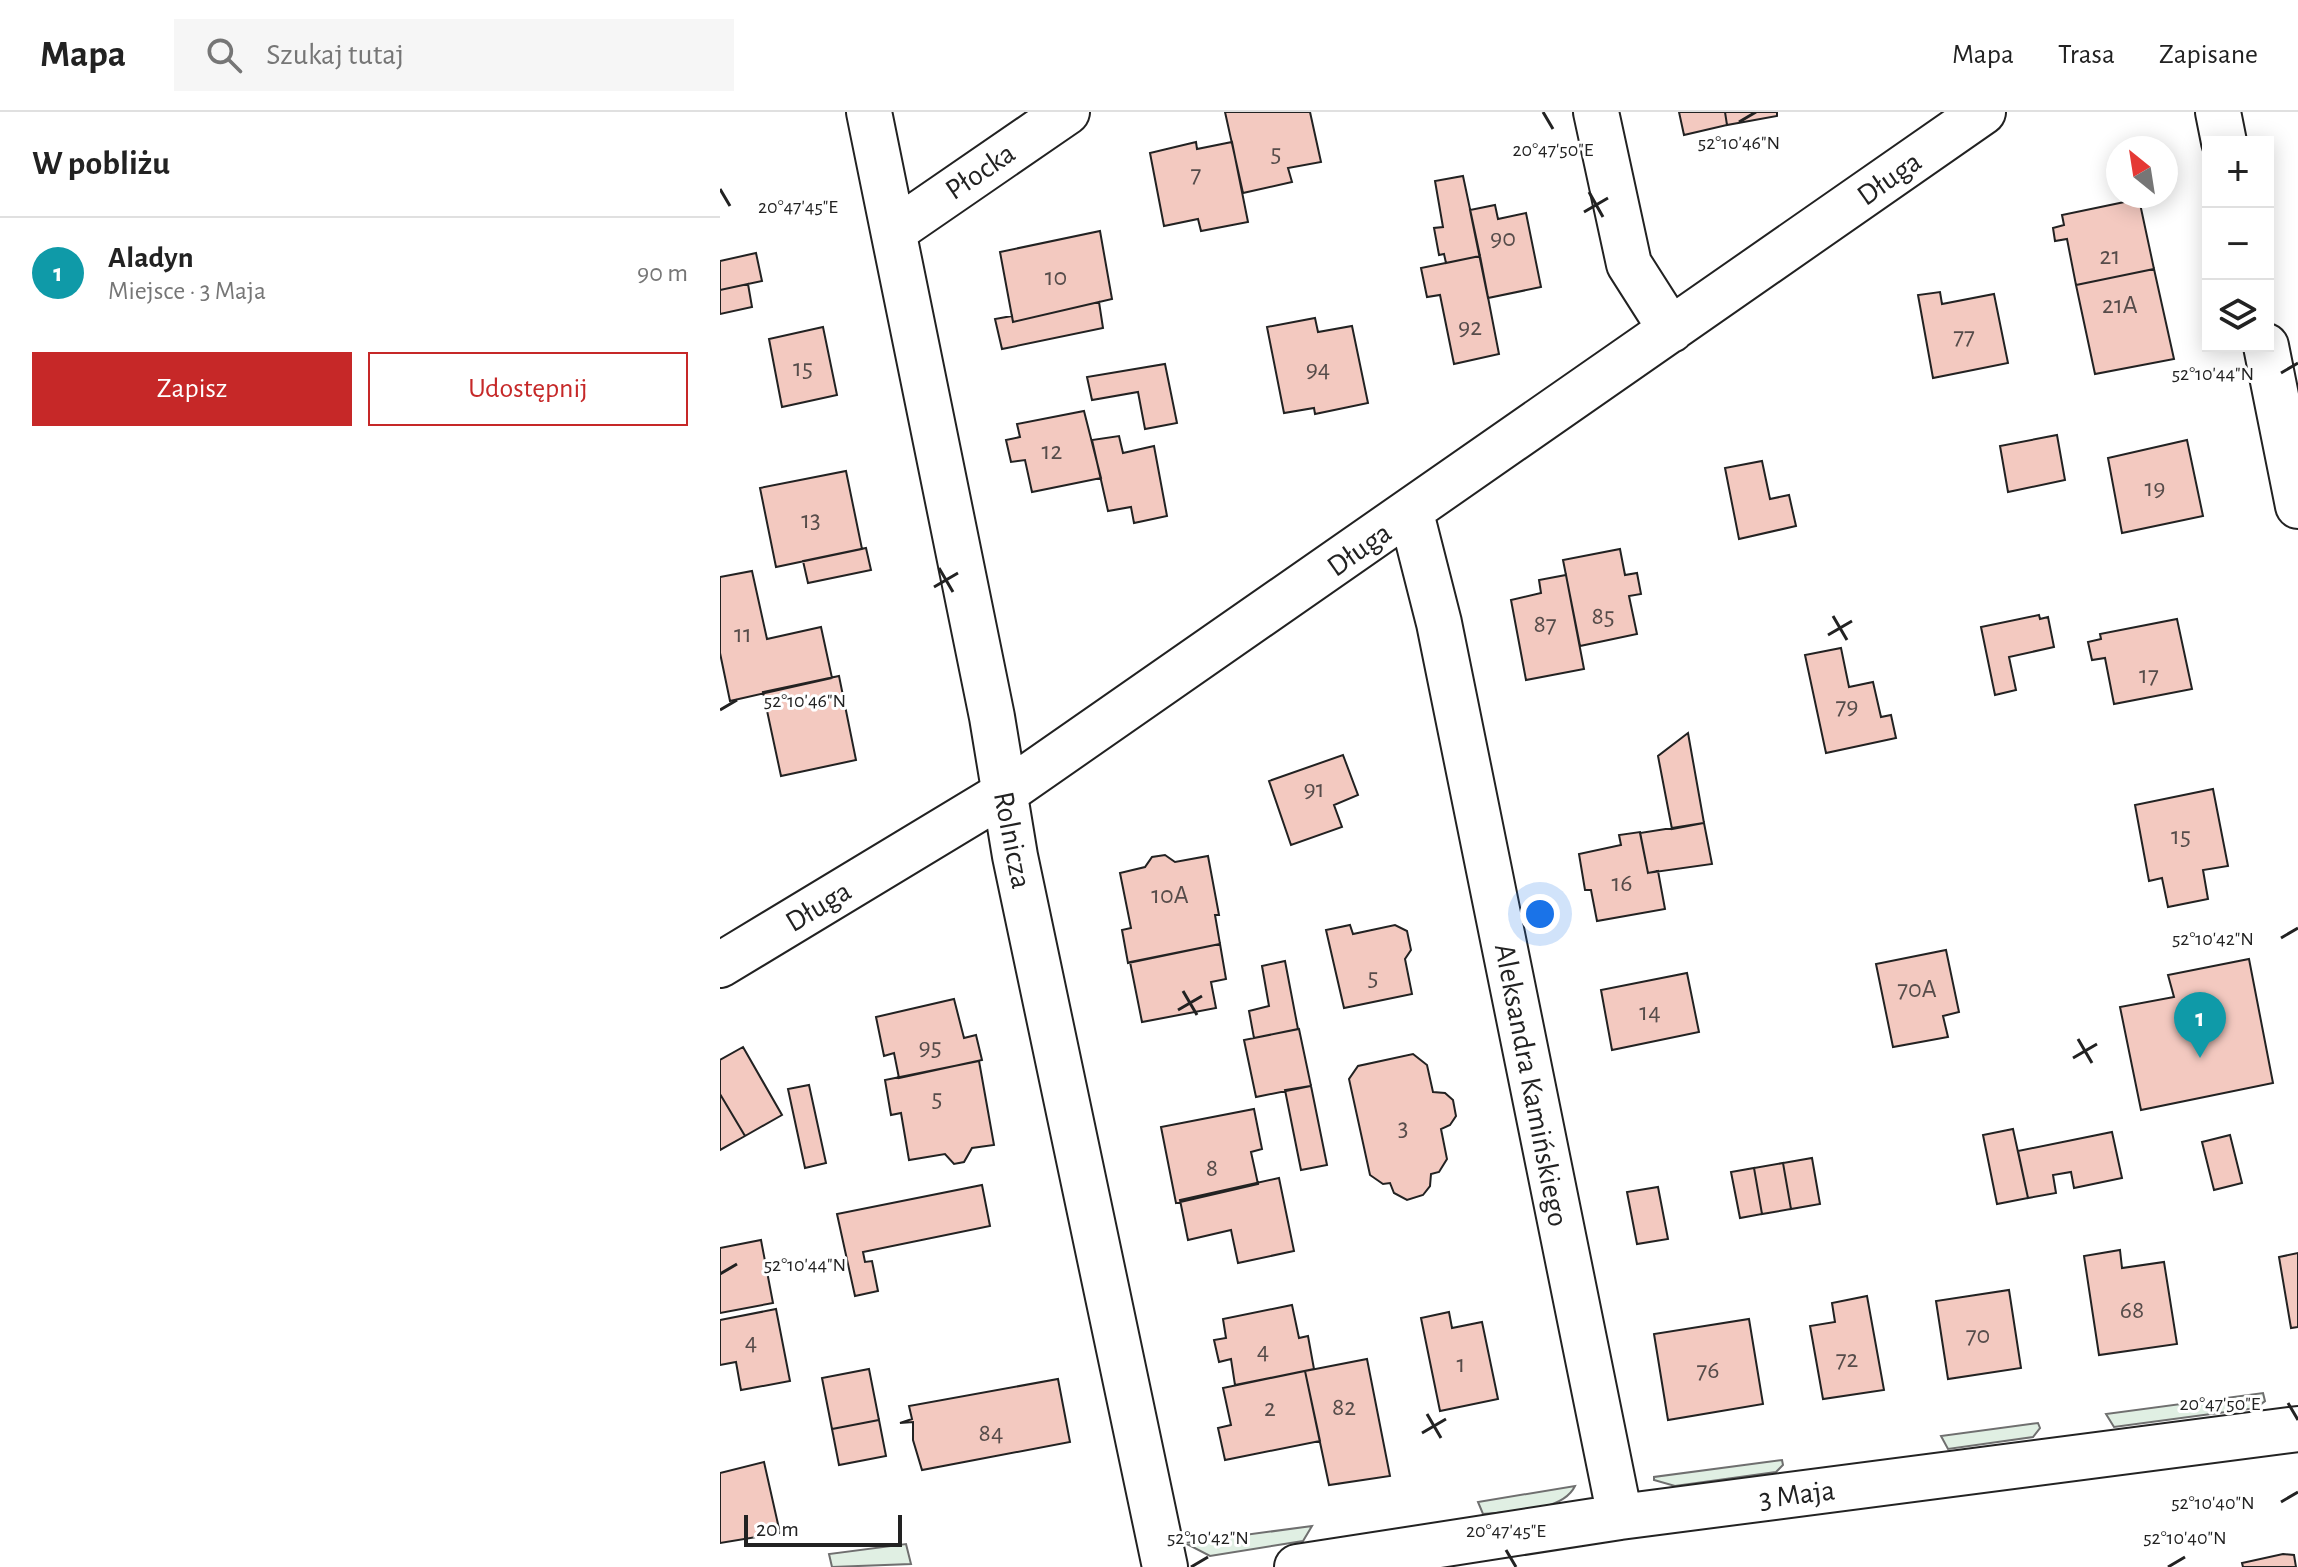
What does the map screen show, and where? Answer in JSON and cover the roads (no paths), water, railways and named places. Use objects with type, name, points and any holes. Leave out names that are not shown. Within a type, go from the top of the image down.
[{"type":"street","name":"Rolnicza","points":[[869,112],[992,717],[1003,794],[1165,1567]]},
{"type":"street","name":"Płocka","points":[[894,231],[1067,112]]},
{"type":"street","points":[[1596,112],[1629,264],[1671,330]]},
{"type":"street","name":"Długa","points":[[720,965],[1003,794],[1411,513],[1983,112]]},
{"type":"street","points":[[2218,112],[2223,136]]},
{"type":"street","points":[[2267,352],[2298,506]]},
{"type":"street","name":"Aleksandra Kamińskiego","points":[[1411,513],[1439,623],[1620,1517]]},
{"type":"street","name":"3 Maja","points":[[1297,1567],[1620,1517],[2298,1429]]},
{"type":"place","name":"Aladyn","points":[[2200,1058]]}]
